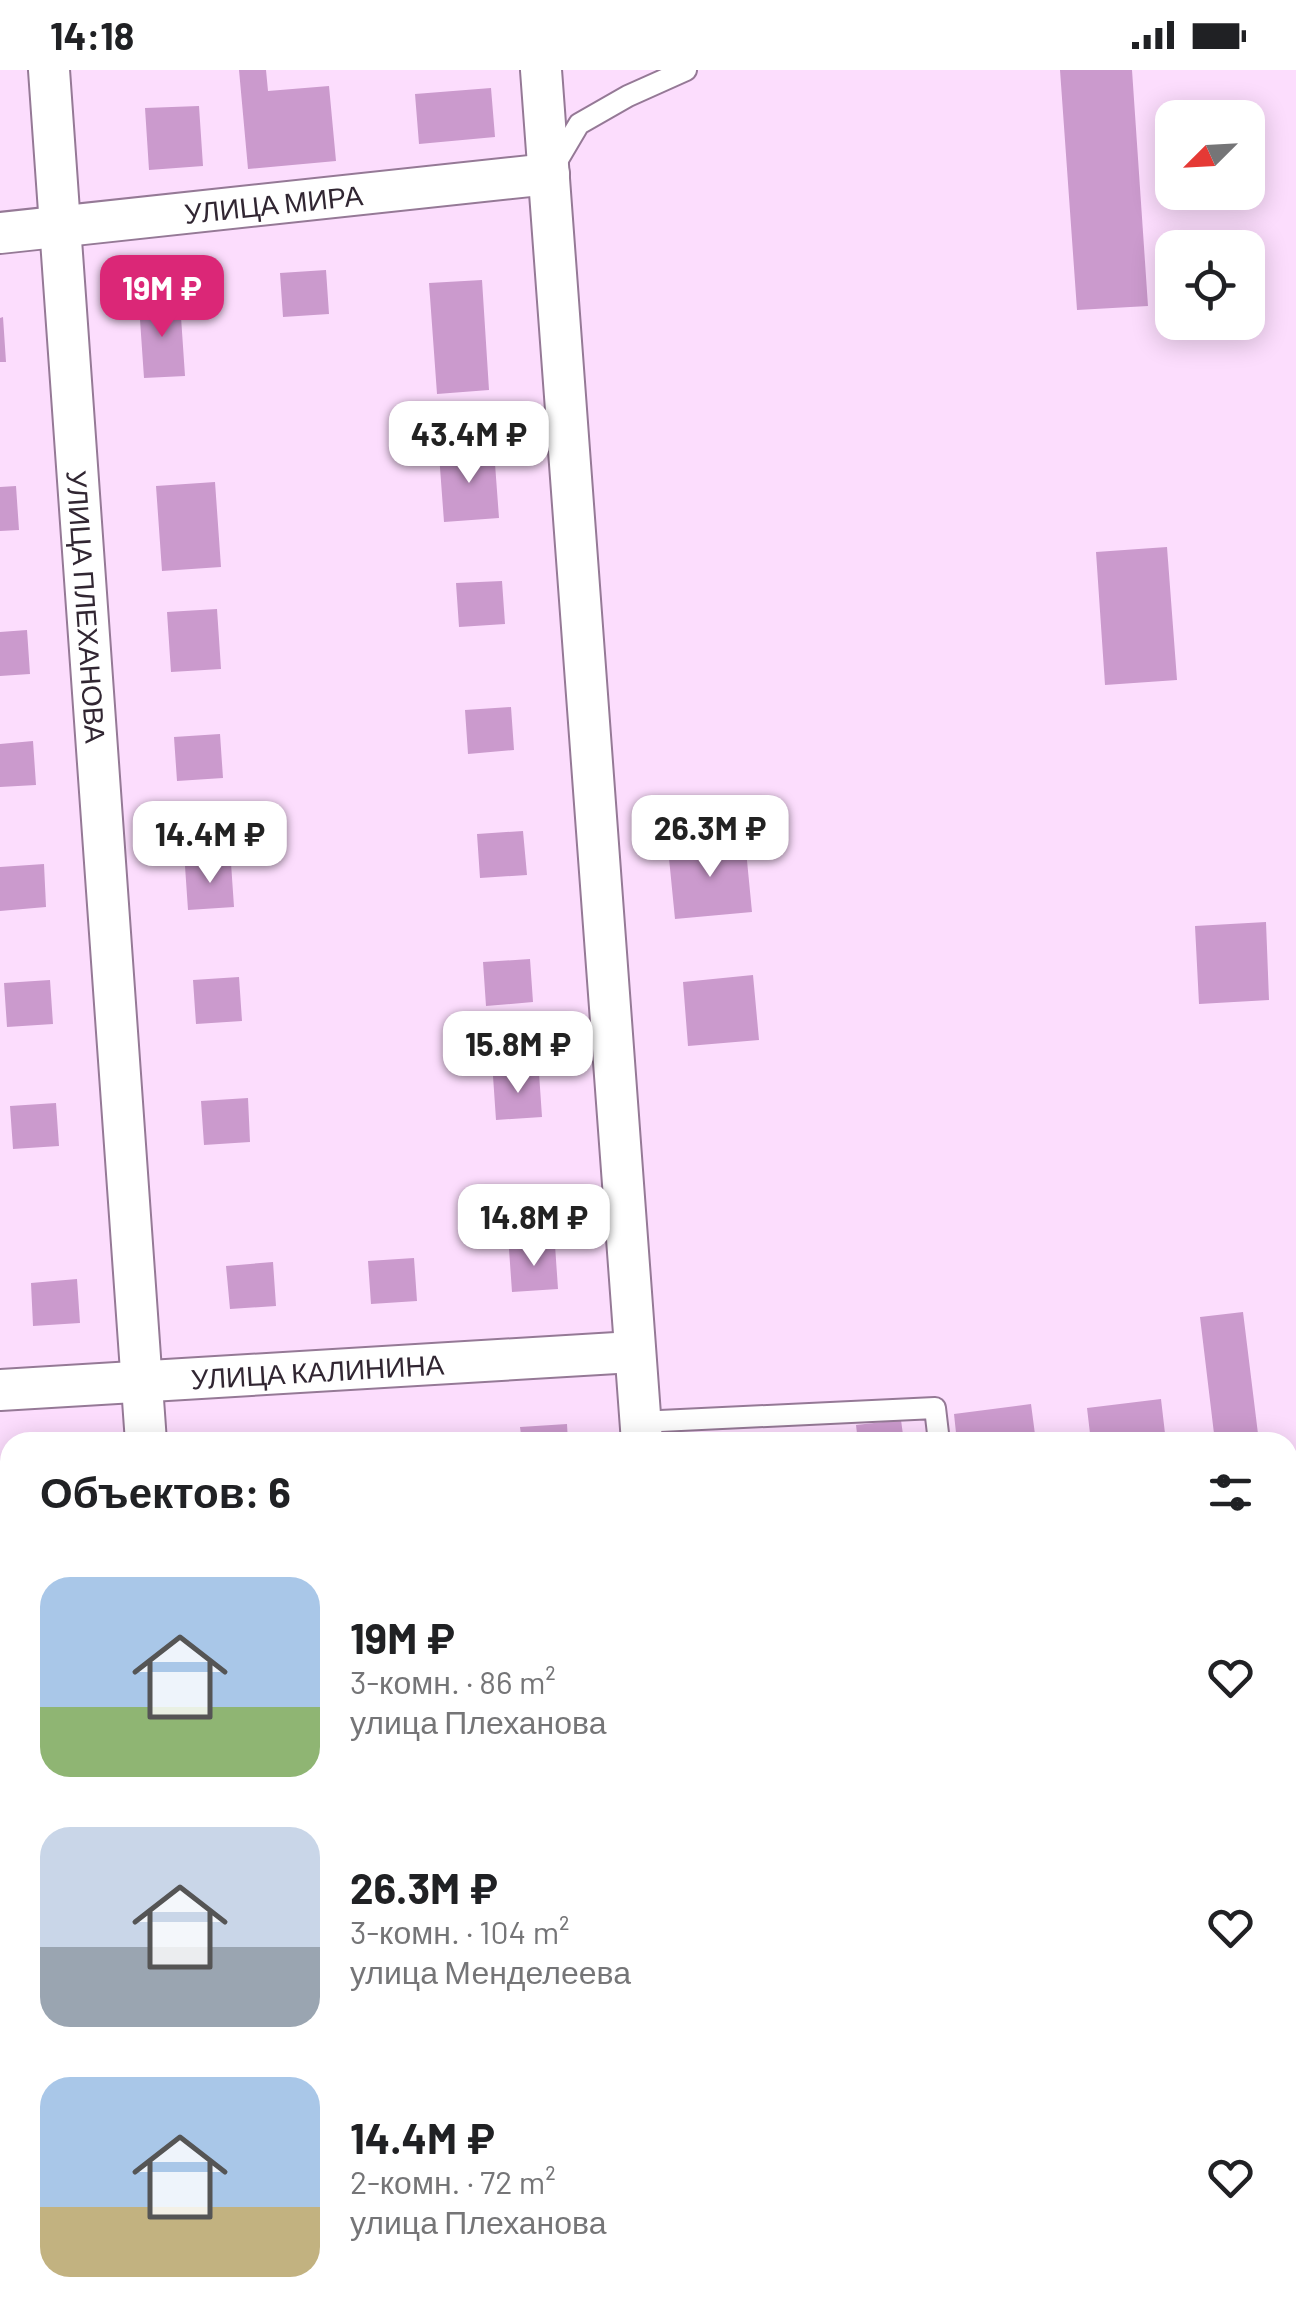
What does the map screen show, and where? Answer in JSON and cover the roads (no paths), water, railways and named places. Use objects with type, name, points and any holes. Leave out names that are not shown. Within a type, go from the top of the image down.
[{"type":"street","name":"УЛИЦА ПЛЕХАНОВА","points":[[49,70],[145,1432]]},
{"type":"street","points":[[541,70],[641,1432]]},
{"type":"street","name":"УЛИЦА МИРА","points":[[0,234],[549,174]]},
{"type":"street","name":"УЛИЦА КАЛИНИНА","points":[[0,1390],[633,1352]]},
{"type":"lane","points":[[549,174],[579,124],[686,70]]},
{"type":"lane","points":[[641,1432],[934,1408],[938,1432]]}]
